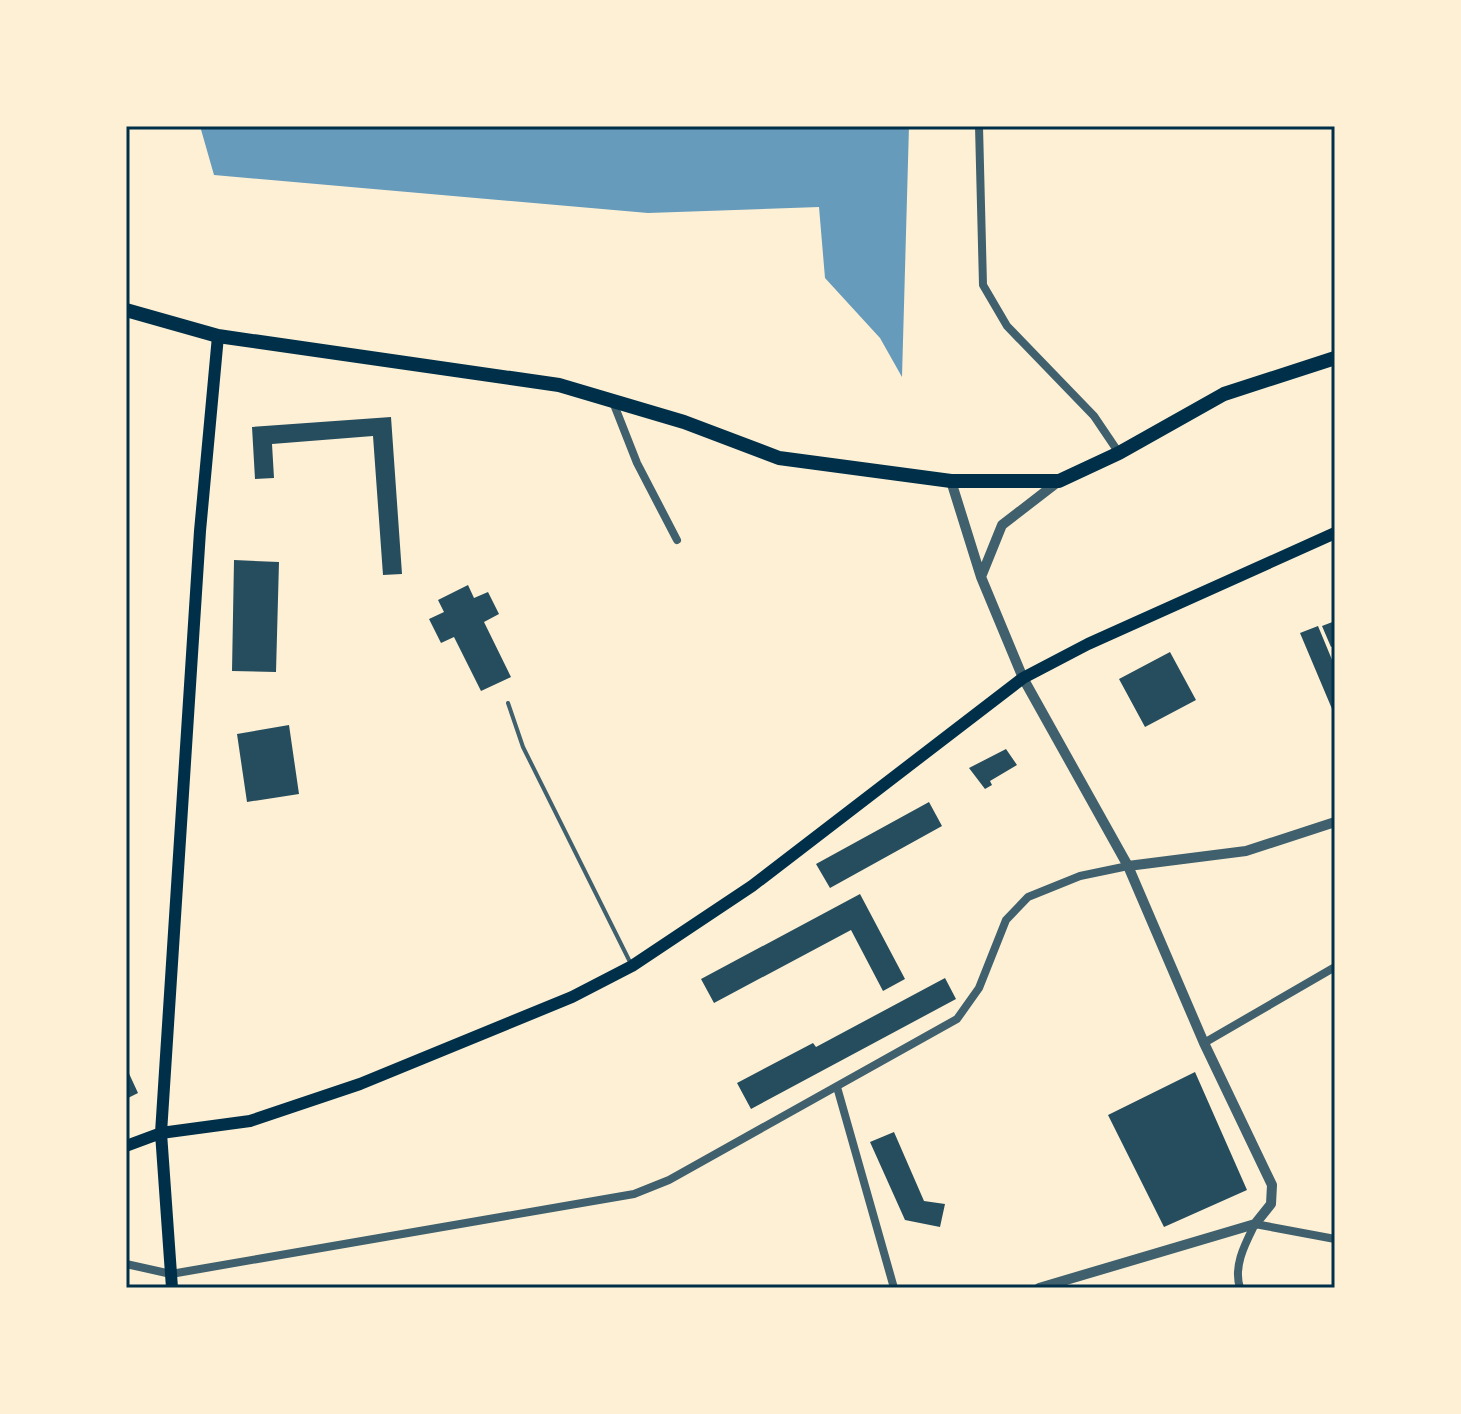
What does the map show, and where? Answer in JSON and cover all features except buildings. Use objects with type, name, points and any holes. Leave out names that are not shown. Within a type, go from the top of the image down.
[{"type":"main road","points":[[126,310],[218,336],[559,385],[684,422],[779,458],[951,481],[1059,481],[1119,453],[1224,394],[1335,358]]},
{"type":"main road","points":[[172,1288],[161,1133],[200,531],[218,336]]},
{"type":"main road","points":[[126,1146],[161,1133],[250,1121],[360,1084],[572,997],[632,966],[752,886],[1023,678],[1088,644],[1335,533]]},
{"type":"street","points":[[979,126],[983,285],[1007,326],[1094,416],[1119,453]]},
{"type":"street","points":[[613,401],[637,463],[677,540]]},
{"type":"street","points":[[951,481],[981,577],[1023,678],[1128,866],[1204,1043],[1272,1185],[1271,1204],[1255,1224],[1242,1251],[1237,1278],[1240,1288]]},
{"type":"street","points":[[981,577],[1002,525],[1059,481]]},
{"type":"street","points":[[126,1264],[171,1274],[634,1194],[669,1180],[957,1019],[979,988],[1006,920],[1028,897],[1080,876],[1128,866],[1246,851],[1335,822]]},
{"type":"street","points":[[1204,1043],[1335,967]]},
{"type":"street","points":[[837,1087],[894,1288]]},
{"type":"street","points":[[1039,1288],[1255,1224],[1335,1239]]},
{"type":"lane","points":[[508,703],[523,747],[632,966]]},
{"type":"water","points":[[200,126],[909,126],[902,377],[880,338],[825,278],[819,207],[648,213],[214,175]]}]
